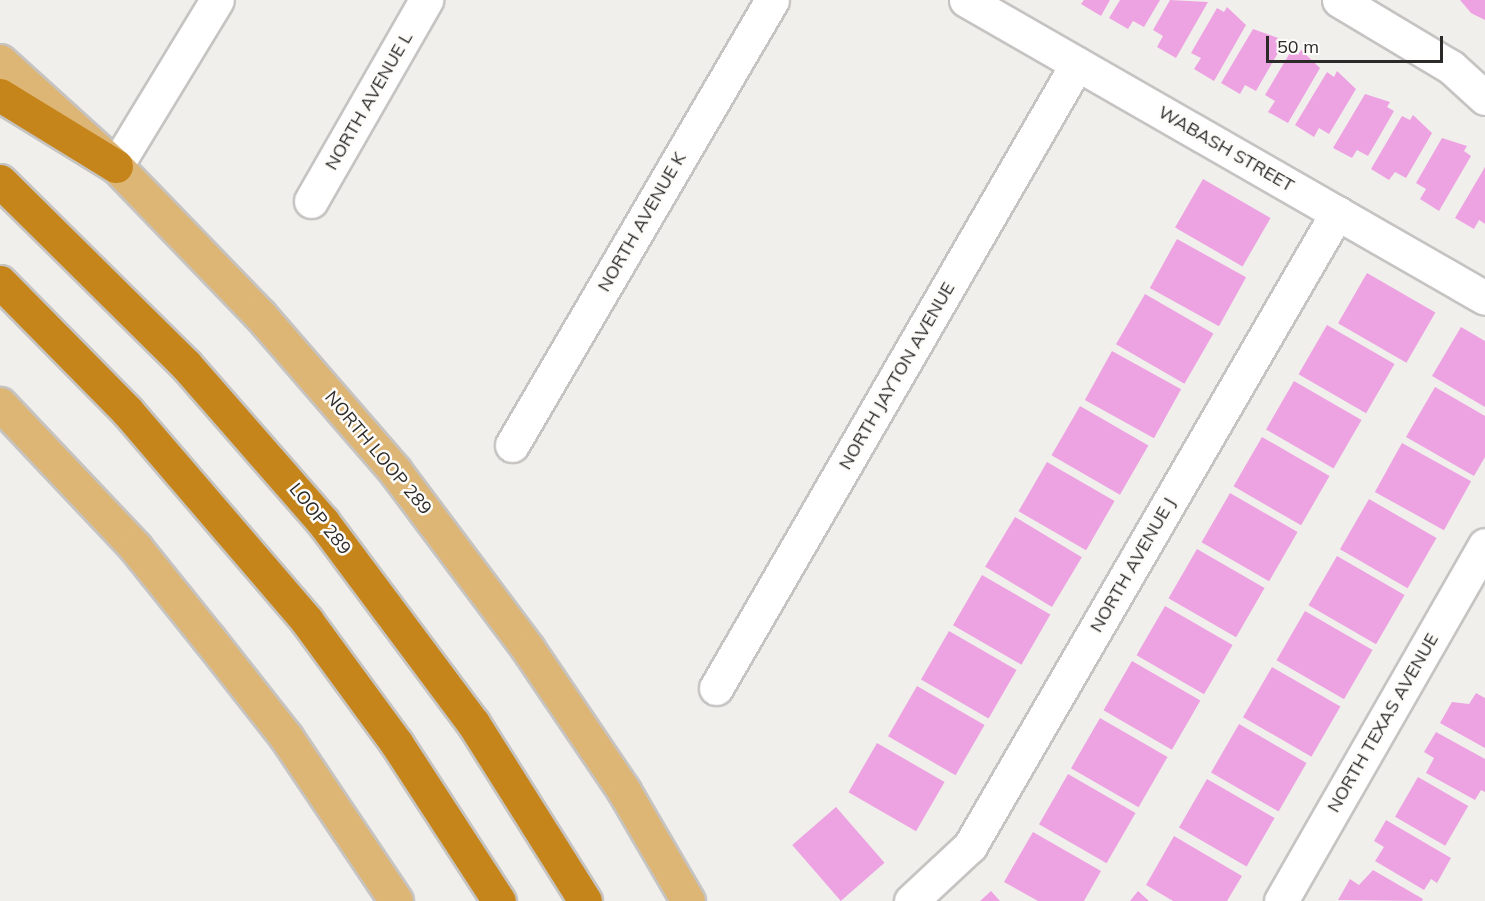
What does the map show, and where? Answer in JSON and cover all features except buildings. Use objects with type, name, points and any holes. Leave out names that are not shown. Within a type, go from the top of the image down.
[{"type":"highway","points":[[0,95],[116,166]]},
{"type":"highway","name":"LOOP 289","points":[[0,181],[186,365],[323,522],[473,723],[585,901]]},
{"type":"highway","points":[[0,282],[128,412],[307,621],[397,744],[499,901]]},
{"type":"main road","name":"NORTH LOOP 289","points":[[0,62],[116,166],[260,315],[473,569],[624,791],[688,901]]},
{"type":"main road","points":[[0,404],[135,547],[209,639],[286,737],[396,901]]},
{"type":"street","points":[[116,166],[217,0]]},
{"type":"street","name":"NORTH AVENUE L","points":[[311,201],[426,0]]},
{"type":"street","name":"NORTH AVENUE K","points":[[512,445],[772,0]]},
{"type":"street","name":"WABASH STREET","points":[[966,0],[1485,298]]},
{"type":"street","points":[[1339,0],[1451,67],[1485,98]]},
{"type":"street","name":"NORTH JAYTON AVENUE","points":[[716,688],[1077,64]]},
{"type":"street","name":"NORTH AVENUE J","points":[[911,901],[970,846],[1337,213]]},
{"type":"street","name":"NORTH TEXAS AVENUE","points":[[1281,901],[1485,545]]}]
